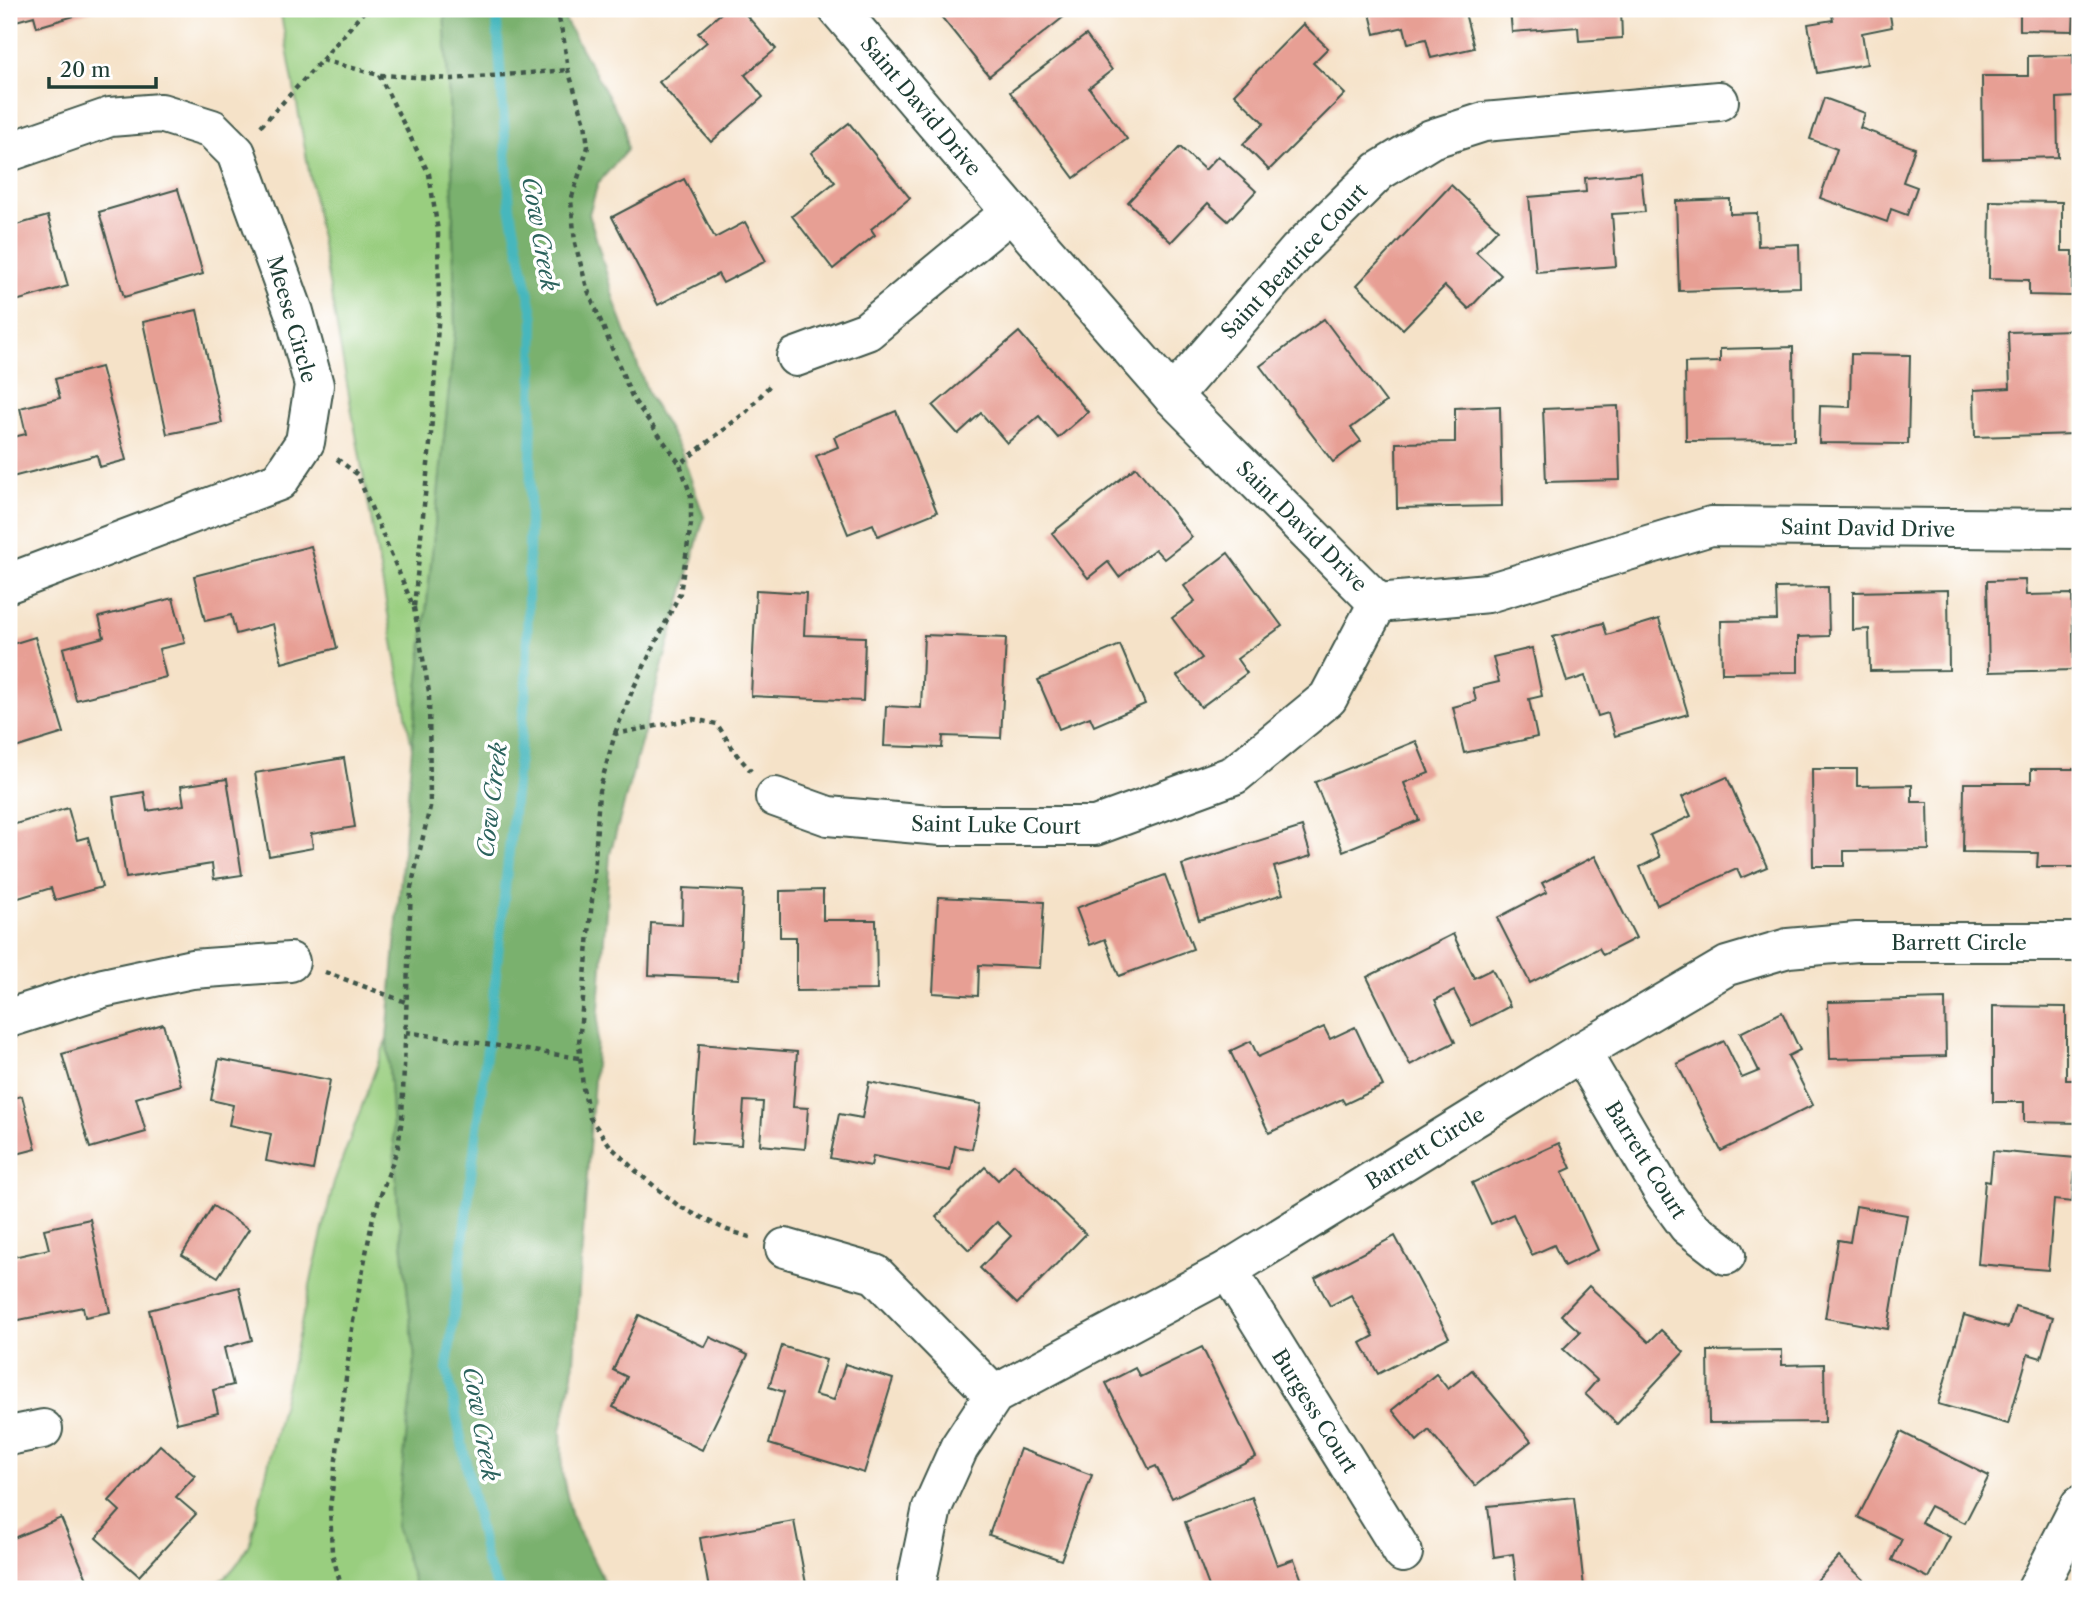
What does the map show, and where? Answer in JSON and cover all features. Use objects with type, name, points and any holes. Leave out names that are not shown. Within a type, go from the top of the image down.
[{"type":"street","name":"Saint David Drive","points":[[838,9],[1172,396],[1378,603],[1488,593],[1711,526],[2080,529]]},
{"type":"street","name":"Saint Beatrice Court","points":[[1172,396],[1307,243],[1379,171],[1431,139],[1484,122],[1719,101]]},
{"type":"street","name":"Meese Circle","points":[[9,152],[110,117],[161,113],[212,129],[236,153],[294,312],[314,386],[305,442],[279,481],[9,583]]},
{"type":"street","points":[[796,358],[867,331],[1011,212]]},
{"type":"street","name":"Saint Luke Court","points":[[775,797],[828,816],[941,826],[1095,826],[1234,775],[1328,698],[1378,603]]},
{"type":"street","name":"Barrett Circle","points":[[919,1589],[918,1580],[932,1508],[959,1448],[994,1395],[1228,1270],[1581,1052],[1727,966],[1788,948],[1857,942],[2080,942]]},
{"type":"street","points":[[9,1018],[103,988],[192,969],[290,962]]},
{"type":"street","name":"Barrett Court","points":[[1581,1052],[1664,1192],[1688,1226],[1726,1255]]},
{"type":"street","points":[[785,1248],[875,1274],[994,1395]]},
{"type":"street","name":"Burgess Court","points":[[1228,1270],[1402,1553]]},
{"type":"street","points":[[2036,1589],[2080,1505]]},
{"type":"path","points":[[236,153],[366,9]]},
{"type":"path","points":[[557,9],[568,70],[585,123],[588,147],[571,200],[575,243],[587,288],[633,399],[680,464],[691,496],[691,524],[680,593],[633,689],[615,734],[599,791],[579,1058],[583,1088],[590,1118],[611,1147],[680,1207],[727,1230],[785,1248]]},
{"type":"path","points":[[322,60],[379,75],[452,79],[568,70]]},
{"type":"path","points":[[379,75],[429,174],[438,231],[439,309],[414,608]]},
{"type":"path","points":[[680,464],[746,412],[796,358]]},
{"type":"path","points":[[305,442],[331,455],[357,474],[414,608],[429,692],[430,807],[411,888],[402,1118],[398,1147],[373,1217],[352,1321],[330,1508],[332,1553],[342,1589]]},
{"type":"path","points":[[615,734],[693,719],[717,724],[737,755],[775,797]]},
{"type":"path","points":[[290,962],[343,977],[406,1002]]},
{"type":"path","points":[[406,1032],[579,1058]]},
{"type":"green space","points":[[280,9],[444,9],[452,156],[455,331],[412,748]]},
{"type":"green space","points":[[444,9],[565,9],[566,22],[624,124],[627,150],[598,183],[589,214],[615,303],[649,396],[681,451],[704,517],[610,854],[573,1374],[561,1430],[562,1473],[572,1518],[608,1589],[416,1589],[396,1526],[415,1360],[398,1206],[387,1038],[412,748],[455,331],[452,156]]},
{"type":"green space","points":[[387,1038],[398,1206],[415,1360],[397,1526],[416,1589],[207,1589],[222,1580],[233,1568],[251,1539],[334,1182]]},
{"type":"building","points":[[9,9],[98,9],[37,27],[34,16],[9,23]]},
{"type":"building","points":[[726,9],[741,9],[776,49],[745,75],[763,97],[711,142],[659,82],[707,42],[698,33]]},
{"type":"building","points":[[935,9],[1067,9],[1070,12],[989,76]]},
{"type":"building","points":[[1369,9],[1464,9],[1474,48],[1431,58],[1426,39],[1408,43],[1404,27],[1375,34]]},
{"type":"building","points":[[1510,9],[1621,9],[1622,38],[1579,41],[1578,27],[1512,32]]},
{"type":"building","points":[[1831,9],[1889,9],[1892,27],[1862,33],[1867,64],[1817,73],[1808,24],[1833,20]]},
{"type":"building","points":[[1988,9],[2074,9],[2073,31],[2020,30],[2020,14],[1988,14]]},
{"type":"building","points":[[1303,24],[1328,48],[1313,63],[1345,94],[1269,170],[1243,144],[1264,123],[1234,94]]},
{"type":"building","points":[[1086,35],[1112,70],[1089,88],[1127,139],[1074,178],[1010,92]]},
{"type":"building","points":[[2073,55],[2074,97],[2057,98],[2058,157],[1983,159],[1982,76],[2028,76],[2028,56]]},
{"type":"building","points":[[1824,98],[1865,113],[1860,128],[1915,148],[1903,182],[1917,187],[1907,215],[1891,209],[1887,222],[1820,198],[1837,149],[1810,139]]},
{"type":"building","points":[[849,123],[910,198],[871,229],[875,235],[833,269],[792,216],[835,182],[811,153]]},
{"type":"building","points":[[1180,147],[1205,170],[1218,156],[1256,191],[1228,221],[1208,203],[1171,242],[1128,202]]},
{"type":"building","points":[[1641,173],[1645,212],[1612,214],[1616,266],[1536,272],[1529,197],[1586,192],[1585,178]]},
{"type":"building","points":[[684,179],[715,238],[745,222],[766,261],[723,283],[718,274],[658,305],[612,217]]},
{"type":"building","points":[[1451,185],[1498,229],[1476,252],[1501,275],[1469,309],[1445,286],[1403,329],[1357,285]]},
{"type":"building","points":[[178,189],[203,274],[124,297],[99,212]]},
{"type":"building","points":[[1730,199],[1730,214],[1757,213],[1758,246],[1799,244],[1800,287],[1679,291],[1676,201]]},
{"type":"building","points":[[1990,201],[2062,202],[2062,251],[2073,251],[2072,296],[2029,295],[2029,280],[1989,279]]},
{"type":"building","points":[[48,216],[68,286],[9,303],[9,227]]},
{"type":"building","points":[[197,310],[222,423],[167,434],[143,322]]},
{"type":"building","points":[[1324,319],[1386,402],[1351,428],[1361,441],[1333,462],[1260,366]]},
{"type":"building","points":[[2072,330],[2075,434],[1975,437],[1974,390],[2010,388],[2008,332]]},
{"type":"building","points":[[1019,332],[1088,412],[1058,438],[1039,416],[1007,443],[981,413],[958,434],[933,406]]},
{"type":"building","points":[[1793,347],[1794,440],[1686,441],[1685,363],[1720,362],[1720,349]]},
{"type":"building","points":[[1851,354],[1910,355],[1908,444],[1819,443],[1820,406],[1850,407]]},
{"type":"building","points":[[101,367],[126,460],[100,467],[97,455],[12,477],[9,438],[26,434],[20,408],[60,398],[55,379]]},
{"type":"building","points":[[1500,406],[1502,506],[1397,508],[1396,443],[1455,442],[1455,408]]},
{"type":"building","points":[[1618,406],[1620,480],[1546,482],[1543,409]]},
{"type":"building","points":[[896,411],[937,512],[878,536],[873,524],[848,534],[816,456],[838,447],[834,437]]},
{"type":"building","points":[[1136,467],[1192,537],[1164,559],[1155,549],[1119,577],[1108,562],[1088,578],[1052,533]]},
{"type":"building","points":[[311,546],[337,648],[282,663],[273,624],[236,634],[231,615],[205,621],[194,576]]},
{"type":"building","points":[[1228,553],[1282,626],[1237,659],[1247,673],[1201,707],[1177,676],[1202,658],[1172,618],[1195,601],[1184,586]]},
{"type":"building","points":[[2025,580],[2026,595],[2072,594],[2074,670],[1989,672],[1987,581]]},
{"type":"building","points":[[1828,587],[1829,636],[1798,637],[1798,672],[1722,673],[1721,621],[1777,620],[1776,588]]},
{"type":"building","points":[[756,590],[806,593],[804,635],[865,637],[863,701],[751,696]]},
{"type":"building","points":[[1948,590],[1949,670],[1870,671],[1869,629],[1853,630],[1853,592]]},
{"type":"building","points":[[173,598],[185,643],[159,649],[166,677],[76,700],[63,648],[104,637],[99,617]]},
{"type":"building","points":[[1659,619],[1688,714],[1615,736],[1608,713],[1598,716],[1585,676],[1567,682],[1553,637],[1603,623],[1607,635]]},
{"type":"building","points":[[924,635],[1006,638],[1001,738],[943,736],[942,748],[884,746],[886,706],[921,708]]},
{"type":"building","points":[[35,637],[64,733],[9,750],[9,645]]},
{"type":"building","points":[[1120,645],[1145,704],[1094,726],[1090,717],[1059,729],[1038,680]]},
{"type":"building","points":[[1532,648],[1542,696],[1529,699],[1537,737],[1464,753],[1453,707],[1476,701],[1473,688],[1499,682],[1493,657]]},
{"type":"building","points":[[1416,741],[1429,773],[1404,783],[1419,820],[1343,851],[1315,782]]},
{"type":"building","points":[[344,758],[355,827],[311,834],[313,848],[269,856],[255,773]]},
{"type":"building","points":[[1812,769],[1857,769],[1857,786],[1912,785],[1912,802],[1928,802],[1929,850],[1844,851],[1844,866],[1813,866]]},
{"type":"building","points":[[2031,769],[2077,769],[2076,867],[2037,867],[2038,853],[1963,852],[1964,783],[2031,783]]},
{"type":"building","points":[[1727,777],[1767,867],[1741,878],[1737,869],[1657,905],[1640,867],[1660,857],[1650,835],[1691,816],[1682,797]]},
{"type":"building","points":[[227,779],[242,875],[214,879],[212,864],[126,878],[113,797],[144,792],[147,811],[184,805],[181,786]]},
{"type":"building","points":[[68,808],[77,840],[88,837],[102,887],[55,900],[51,888],[9,901],[9,826]]},
{"type":"building","points":[[1302,827],[1311,856],[1274,867],[1283,894],[1199,920],[1182,865]]},
{"type":"building","points":[[1595,856],[1636,938],[1603,955],[1599,948],[1530,983],[1497,918],[1547,892],[1542,883]]},
{"type":"building","points":[[1165,875],[1193,949],[1119,976],[1105,939],[1090,945],[1076,908]]},
{"type":"building","points":[[683,888],[743,891],[739,979],[649,975],[651,923],[682,925]]},
{"type":"building","points":[[823,890],[823,920],[876,920],[877,990],[796,991],[796,937],[780,937],[780,891]]},
{"type":"building","points":[[938,897],[1044,902],[1040,968],[979,965],[978,996],[933,993]]},
{"type":"building","points":[[1453,934],[1474,978],[1492,969],[1510,1006],[1472,1026],[1454,991],[1435,1000],[1455,1042],[1410,1065],[1367,977]]},
{"type":"building","points":[[1945,999],[1946,1056],[1830,1059],[1828,1002]]},
{"type":"building","points":[[1993,1006],[2066,1007],[2066,1080],[2079,1080],[2079,1123],[2024,1122],[2024,1102],[1993,1102]]},
{"type":"building","points":[[1782,1012],[1800,1050],[1788,1056],[1813,1105],[1721,1151],[1677,1064],[1724,1041],[1742,1078],[1759,1071],[1740,1033]]},
{"type":"building","points":[[163,1024],[181,1085],[136,1098],[146,1132],[90,1148],[62,1054]]},
{"type":"building","points":[[1324,1027],[1330,1039],[1355,1027],[1383,1086],[1345,1104],[1342,1099],[1269,1133],[1230,1051],[1251,1041],[1258,1057]]},
{"type":"building","points":[[699,1044],[797,1052],[793,1107],[808,1108],[805,1149],[760,1145],[763,1102],[744,1101],[741,1145],[692,1142]]},
{"type":"building","points":[[219,1059],[330,1080],[313,1170],[266,1161],[271,1134],[229,1125],[233,1105],[211,1100]]},
{"type":"building","points":[[869,1082],[981,1104],[972,1149],[955,1146],[950,1171],[873,1156],[871,1166],[830,1158],[839,1114],[862,1118]]},
{"type":"building","points":[[22,1096],[36,1149],[9,1156],[9,1099]]},
{"type":"building","points":[[1559,1143],[1571,1168],[1562,1172],[1598,1250],[1564,1266],[1554,1245],[1532,1255],[1513,1214],[1491,1224],[1472,1183]]},
{"type":"building","points":[[1993,1151],[2076,1158],[2072,1202],[2054,1200],[2048,1270],[1978,1264],[1985,1181],[1990,1182]]},
{"type":"building","points":[[1014,1164],[1086,1234],[1017,1304],[980,1268],[1011,1236],[997,1222],[969,1250],[936,1217],[985,1167],[998,1180]]},
{"type":"building","points":[[213,1206],[249,1229],[218,1277],[182,1255]]},
{"type":"building","points":[[1856,1206],[1907,1215],[1888,1329],[1825,1318],[1838,1240],[1850,1242]]},
{"type":"building","points":[[90,1219],[110,1312],[85,1317],[83,1307],[9,1322],[9,1286],[12,1285],[9,1258],[49,1249],[44,1229]]},
{"type":"building","points":[[1395,1236],[1449,1337],[1378,1374],[1361,1343],[1374,1336],[1351,1295],[1330,1306],[1315,1278]]},
{"type":"building","points":[[1589,1286],[1649,1342],[1661,1330],[1684,1352],[1617,1424],[1585,1394],[1597,1380],[1563,1349],[1580,1332],[1561,1315]]},
{"type":"building","points":[[239,1287],[252,1340],[224,1348],[233,1385],[213,1390],[218,1413],[177,1423],[149,1310]]},
{"type":"building","points":[[2015,1306],[2053,1317],[2041,1358],[2028,1354],[2008,1424],[1938,1404],[1964,1315],[2008,1328]]},
{"type":"building","points":[[639,1315],[705,1347],[710,1337],[748,1355],[702,1450],[613,1407],[627,1377],[613,1370]]},
{"type":"building","points":[[782,1346],[826,1360],[815,1395],[834,1400],[845,1364],[893,1379],[864,1473],[769,1444],[784,1392],[769,1387]]},
{"type":"building","points":[[1202,1347],[1256,1457],[1172,1498],[1156,1466],[1149,1469],[1106,1383],[1135,1368],[1140,1377]]},
{"type":"building","points":[[1782,1350],[1782,1365],[1824,1364],[1825,1422],[1709,1423],[1708,1351]]},
{"type":"building","points":[[1472,1370],[1531,1441],[1475,1486],[1429,1430],[1417,1441],[1392,1410],[1436,1374],[1448,1389]]},
{"type":"building","points":[[1901,1432],[1989,1476],[1965,1523],[1930,1506],[1921,1522],[1950,1537],[1929,1578],[1892,1560],[1902,1539],[1858,1517]]},
{"type":"building","points":[[160,1445],[195,1476],[176,1497],[196,1514],[139,1576],[96,1538],[120,1511],[109,1501]]},
{"type":"building","points":[[1020,1449],[1092,1475],[1061,1560],[989,1535]]},
{"type":"building","points":[[1252,1497],[1277,1565],[1294,1559],[1305,1589],[1210,1589],[1185,1522]]},
{"type":"building","points":[[1574,1497],[1584,1587],[1517,1589],[1513,1554],[1494,1557],[1488,1506]]},
{"type":"building","points":[[61,1518],[87,1579],[62,1589],[9,1589],[9,1540]]},
{"type":"building","points":[[794,1521],[807,1589],[709,1589],[700,1538]]},
{"type":"building","points":[[1839,1557],[1874,1589],[1809,1589]]},
{"type":"waterway","name":"Cow Creek","points":[[498,9],[510,207],[534,318],[526,690],[495,983],[447,1369],[486,1562],[499,1589]]}]
